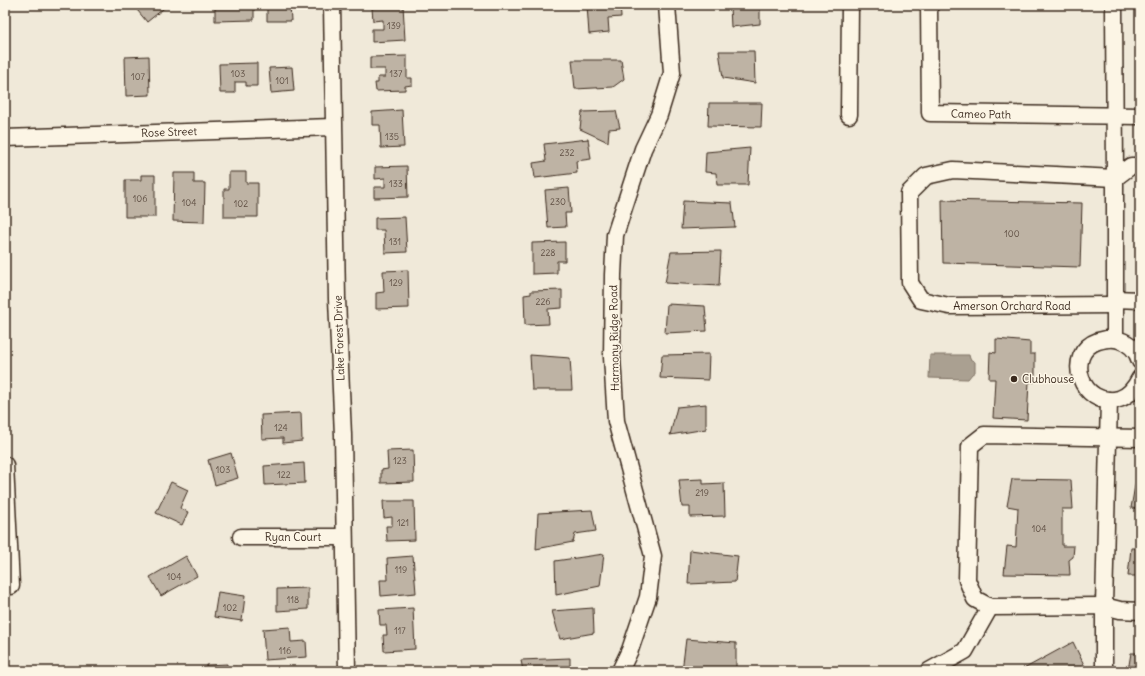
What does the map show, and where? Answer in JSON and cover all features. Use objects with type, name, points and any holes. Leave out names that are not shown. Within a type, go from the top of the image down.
[{"type":"street","name":"Lake Forest Drive","points":[[332,5],[347,671]]},
{"type":"street","name":"Harmony Ridge Road","points":[[620,671],[630,650],[648,597],[653,556],[616,421],[612,357],[615,235],[643,149],[659,115],[672,73],[667,5]]},
{"type":"street","points":[[849,115],[850,5]]},
{"type":"street","name":"Cameo Path","points":[[930,5],[930,113],[1140,116]]},
{"type":"street","points":[[1114,5],[1113,116],[1115,178],[1115,338]]},
{"type":"street","name":"Rose Street","points":[[5,138],[334,127]]},
{"type":"street","points":[[1115,178],[1131,166],[1140,166]]},
{"type":"street","name":"Amerson Orchard Road","points":[[1115,178],[952,170],[926,176],[909,193],[910,284],[922,300],[949,306],[1115,302],[1140,300]]},
{"type":"street","points":[[1140,360],[1133,348],[1125,342],[1115,338],[1104,339],[1095,342],[1087,348],[1079,367],[1080,376],[1084,386],[1099,398],[1109,400],[1119,399],[1129,394],[1136,387],[1140,378]]},
{"type":"street","points":[[1104,671],[1109,400]]},
{"type":"street","points":[[1140,438],[984,435],[970,446],[967,580],[975,599],[990,607],[1104,606],[1120,610],[1140,611]]},
{"type":"street","points":[[5,465],[11,586]]},
{"type":"street","name":"Ryan Court","points":[[241,537],[344,537]]},
{"type":"street","points":[[929,671],[965,652],[977,627],[990,607]]},
{"type":"shaded area","points":[[930,355],[969,355],[970,359],[975,362],[975,372],[968,379],[929,378]]},
{"type":"building","points":[[133,5],[168,5],[147,22]]},
{"type":"building","points":[[215,5],[254,5],[254,20],[215,21]]},
{"type":"building","points":[[267,5],[290,5],[291,21],[267,21]]},
{"type":"building","points":[[403,5],[405,40],[372,42],[372,29],[383,29],[383,20],[373,21],[372,8]]},
{"type":"building","points":[[587,5],[620,5],[621,17],[608,18],[609,32],[589,34]]},
{"type":"building","points":[[715,5],[760,5],[760,24],[731,27],[730,7],[715,7]]},
{"type":"building","points":[[719,51],[754,51],[755,83],[723,78]]},
{"type":"building","points":[[149,56],[150,95],[126,96],[125,57]]},
{"type":"building","points":[[407,56],[407,78],[412,78],[412,85],[405,86],[405,90],[376,91],[375,83],[378,83],[378,77],[385,77],[385,69],[370,69],[370,57]]},
{"type":"building","points":[[572,60],[621,60],[624,79],[613,87],[575,89]]},
{"type":"building","points":[[257,63],[257,86],[246,86],[246,82],[235,82],[235,93],[220,93],[219,64]]},
{"type":"building","points":[[292,67],[294,91],[271,93],[269,68]]},
{"type":"building","points":[[709,103],[762,103],[761,127],[708,126]]},
{"type":"building","points":[[402,110],[404,147],[381,148],[380,125],[372,125],[372,112]]},
{"type":"building","points":[[616,111],[620,128],[609,129],[608,142],[580,129],[582,112]]},
{"type":"building","points":[[588,139],[591,159],[576,161],[577,173],[535,178],[533,163],[546,161],[544,144]]},
{"type":"building","points":[[750,148],[748,185],[717,185],[716,173],[705,172],[706,152]]},
{"type":"building","points":[[407,166],[408,197],[374,198],[374,187],[385,187],[385,178],[375,179],[375,167]]},
{"type":"building","points":[[229,172],[246,172],[246,183],[258,183],[258,217],[224,217],[224,189],[229,189]]},
{"type":"building","points":[[174,173],[194,173],[194,183],[205,183],[204,222],[173,221]]},
{"type":"building","points":[[141,175],[155,175],[155,217],[125,217],[125,180],[141,180]]},
{"type":"building","points":[[569,188],[571,213],[565,213],[566,227],[548,228],[545,190]]},
{"type":"building","points":[[942,200],[1082,203],[1080,267],[943,263]]},
{"type":"building","points":[[683,201],[732,203],[735,227],[681,229]]},
{"type":"building","points":[[405,217],[407,252],[385,253],[384,230],[375,230],[375,218]]},
{"type":"building","points":[[565,242],[565,261],[557,261],[557,273],[532,274],[532,243]]},
{"type":"building","points":[[721,251],[719,286],[665,283],[671,252]]},
{"type":"building","points":[[408,270],[409,308],[376,309],[376,293],[384,292],[383,271]]},
{"type":"building","points":[[562,290],[562,308],[548,309],[549,324],[525,325],[524,295],[531,294],[531,291]]},
{"type":"building","points":[[667,304],[705,306],[707,331],[665,333]]},
{"type":"building","name":"Clubhouse","points":[[996,339],[1030,342],[1030,354],[1035,354],[1035,382],[1029,382],[1027,420],[993,418],[995,379],[989,379],[990,352],[996,353]]},
{"type":"building","points":[[709,354],[708,380],[660,378],[662,355]]},
{"type":"building","points":[[530,355],[570,358],[572,390],[532,390]]},
{"type":"building","points":[[706,404],[706,429],[670,435],[677,407]]},
{"type":"building","points":[[301,413],[302,441],[283,443],[283,438],[262,439],[261,415]]},
{"type":"building","points":[[413,450],[414,482],[381,483],[381,470],[388,469],[387,451]]},
{"type":"building","points":[[231,453],[238,478],[215,485],[208,460]]},
{"type":"building","points":[[304,463],[305,483],[265,485],[264,466]]},
{"type":"building","points":[[703,479],[703,484],[724,483],[725,516],[690,517],[690,507],[682,507],[679,480]]},
{"type":"building","points":[[1012,479],[1071,480],[1073,509],[1062,509],[1062,546],[1074,546],[1073,557],[1069,560],[1070,575],[1004,574],[1007,546],[1016,547],[1018,508],[1007,506]]},
{"type":"building","points":[[1136,480],[1140,480],[1140,509],[1131,508]]},
{"type":"building","points":[[171,482],[188,490],[180,508],[188,512],[182,525],[156,513]]},
{"type":"building","points":[[383,501],[414,501],[415,540],[387,541],[386,526],[392,526],[392,517],[384,518]]},
{"type":"building","points":[[592,510],[596,531],[575,534],[573,542],[536,549],[538,513]]},
{"type":"building","points":[[1131,548],[1140,548],[1140,576],[1128,576]]},
{"type":"building","points":[[690,550],[738,556],[735,582],[688,584]]},
{"type":"building","points":[[604,554],[600,586],[556,595],[555,561]]},
{"type":"building","points":[[186,556],[197,576],[161,596],[150,577]]},
{"type":"building","points":[[413,556],[416,593],[381,596],[380,580],[388,580],[387,558]]},
{"type":"building","points":[[308,588],[308,609],[277,611],[277,589]]},
{"type":"building","points":[[218,592],[245,596],[242,621],[214,617]]},
{"type":"building","points":[[413,608],[415,649],[384,651],[383,635],[387,635],[386,625],[380,625],[379,610]]},
{"type":"building","points":[[593,608],[594,633],[560,639],[552,611]]},
{"type":"building","points":[[290,627],[291,642],[306,641],[307,657],[265,660],[263,629]]},
{"type":"building","points":[[686,639],[736,643],[736,671],[682,671]]},
{"type":"building","points":[[1073,642],[1087,671],[1020,671]]},
{"type":"building","points":[[1131,653],[1140,653],[1140,671],[1128,671]]},
{"type":"building","points":[[570,658],[570,671],[523,671],[521,660]]},
{"type":"building","points":[[227,664],[227,668],[236,667],[236,671],[206,671],[206,665]]},
{"type":"place","name":"Clubhouse","points":[[1014,379]]}]
